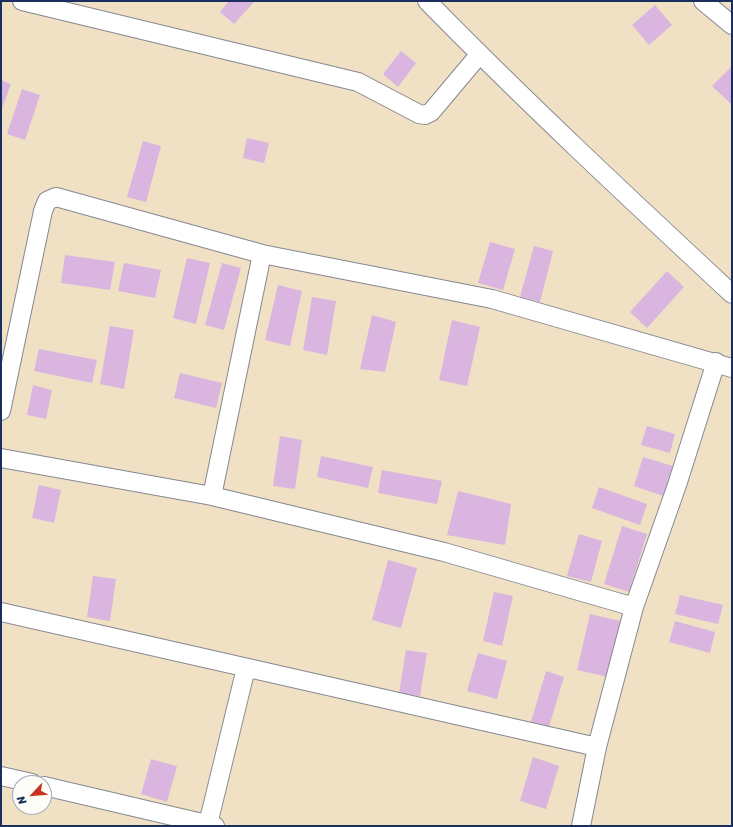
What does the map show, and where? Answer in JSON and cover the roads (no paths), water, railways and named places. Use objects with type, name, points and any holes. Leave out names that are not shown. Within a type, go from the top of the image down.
[{"type":"street","points":[[24,1],[358,82],[419,114],[425,115],[431,112],[479,55]]},
{"type":"street","points":[[427,1],[479,55],[586,158],[732,294]]},
{"type":"street","points":[[703,1],[732,25]]},
{"type":"street","points":[[1,411],[43,211],[47,202],[56,197],[262,254],[492,299],[724,365],[677,485],[634,607],[597,747],[581,826]]},
{"type":"street","points":[[212,496],[262,254]]},
{"type":"street","points":[[1,458],[212,496],[444,552],[634,607]]},
{"type":"street","points":[[1,612],[597,747]]},
{"type":"street","points":[[52,788],[212,825],[246,668]]},
{"type":"street","points":[[1,776],[12,778]]}]
